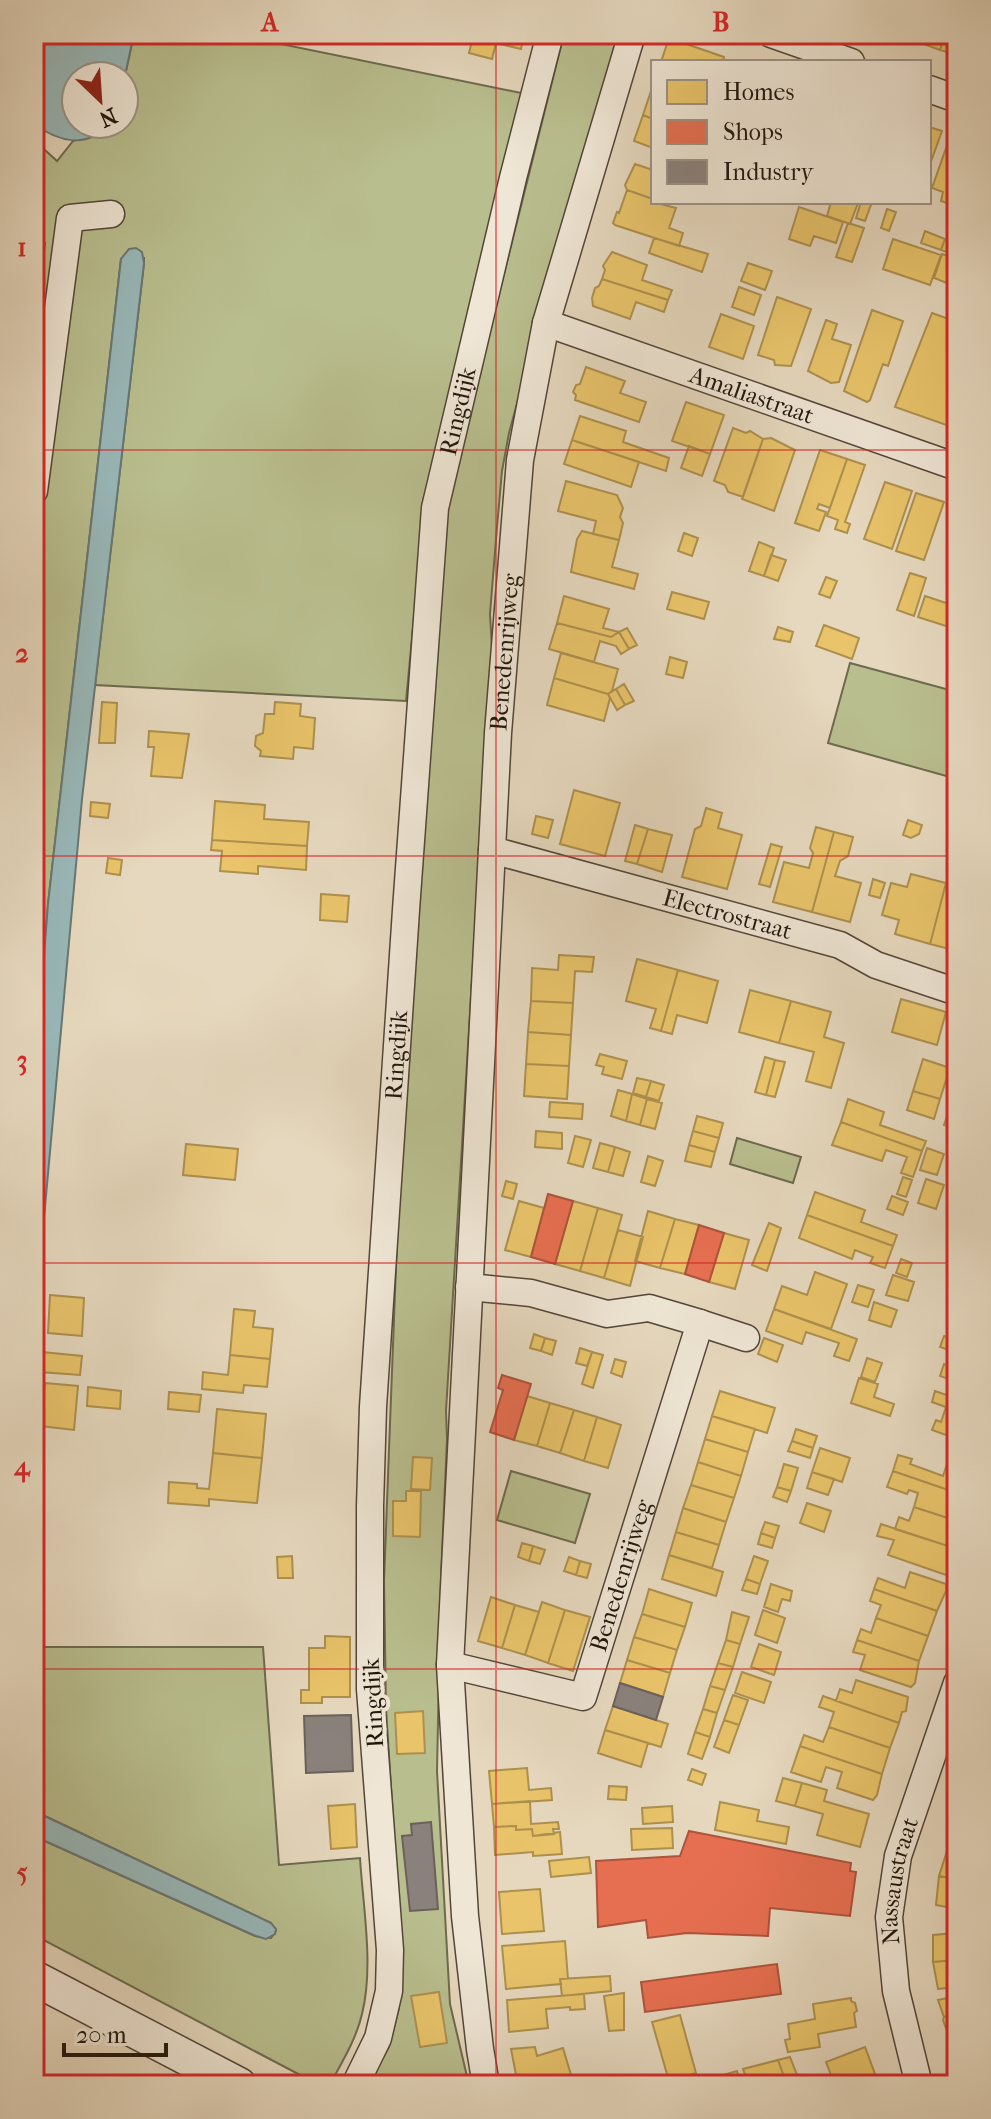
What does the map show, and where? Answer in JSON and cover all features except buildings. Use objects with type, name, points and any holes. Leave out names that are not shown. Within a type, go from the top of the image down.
[{"type":"street","name":"Ringdijk","points":[[355,2085],[378,2038],[389,1991],[390,1950],[370,1689],[373,1407],[435,508],[550,34]]},
{"type":"street","name":"Benedenrijweg","points":[[486,2085],[465,1916],[450,1665],[498,733],[520,460],[546,323],[632,34]]},
{"type":"street","points":[[771,34],[845,60]]},
{"type":"street","points":[[931,90],[957,99]]},
{"type":"street","points":[[34,491],[70,218],[111,214]]},
{"type":"street","name":"Amaliastraat","points":[[546,323],[957,467]]},
{"type":"street","name":"Electrostraat","points":[[492,850],[840,945],[876,965],[957,992]]},
{"type":"street","points":[[469,1287],[531,1293],[607,1314],[649,1308],[746,1338]]},
{"type":"street","name":"Benedenrijweg","points":[[450,1665],[583,1697],[700,1323]]},
{"type":"street","name":"Nassaustraat","points":[[919,2085],[896,1991],[889,1917],[898,1856],[957,1683]]},
{"type":"street","points":[[34,1978],[239,2085]]},
{"type":"green space","points":[[134,34],[232,34],[526,94],[424,513],[406,701],[95,685],[144,263],[144,258],[121,259],[48,904],[34,1087],[34,330],[45,243],[34,241],[34,140],[57,161],[76,140],[140,140],[140,60],[128,60]]},
{"type":"green space","points":[[564,34],[618,34],[509,433],[502,471],[490,614],[492,648],[446,1411],[437,1771],[450,2004],[469,2085],[368,2085],[389,2047],[399,2008],[402,1960],[386,1709],[384,1581],[398,1214],[440,543]]},
{"type":"green space","points":[[850,663],[957,692],[957,779],[828,743]]},
{"type":"green space","points":[[737,1138],[801,1157],[793,1183],[730,1164]]},
{"type":"green space","points":[[511,1471],[590,1494],[575,1543],[497,1520]]},
{"type":"green space","points":[[34,1647],[263,1647],[279,1865],[360,1858],[367,1957],[365,1996],[357,2030],[334,2077],[318,2081],[302,2076],[34,1935],[34,1836],[255,1936],[271,1938],[276,1931],[271,1923],[34,1811]]},
{"type":"water","points":[[34,34],[134,34],[128,60],[60,60],[60,138],[34,124]]},
{"type":"water","points":[[136,248],[142,252],[144,263],[82,799],[34,1328],[34,1085],[48,904],[121,259],[129,249]]},
{"type":"water","points":[[34,1811],[271,1923],[276,1929],[275,1934],[266,1939],[256,1936],[34,1836]]}]
